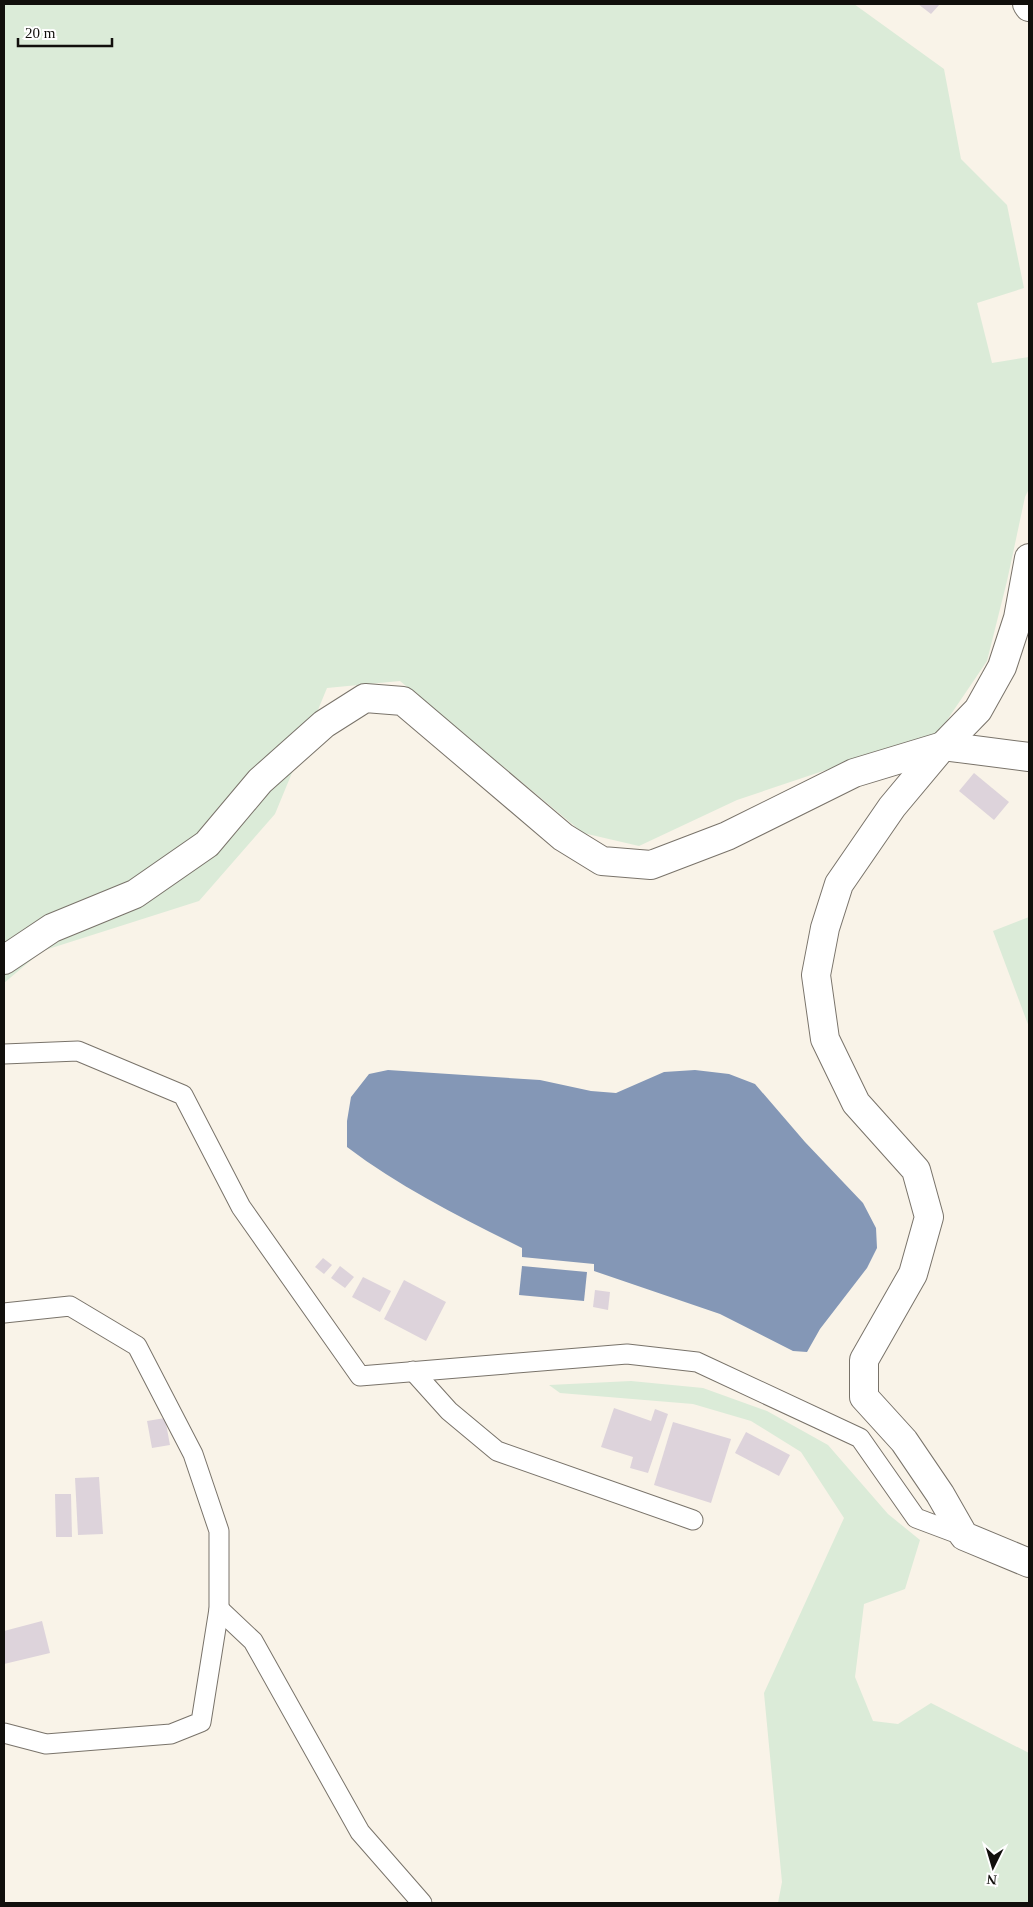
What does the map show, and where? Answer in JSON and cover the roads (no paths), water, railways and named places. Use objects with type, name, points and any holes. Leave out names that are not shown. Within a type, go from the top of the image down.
[{"type":"street","points":[[1029,558],[1018,618],[1002,667],[978,710],[943,746],[892,807],[839,884],[825,928],[816,975],[825,1039],[856,1103],[916,1170],[929,1217],[912,1274],[864,1360],[864,1397],[904,1441],[940,1494],[964,1536],[1029,1563]]},
{"type":"street","points":[[4,960],[52,928],[135,894],[207,844],[260,781],[324,724],[365,698],[403,701],[563,837],[602,860],[651,865],[727,836],[854,773],[943,746],[1029,757]]},
{"type":"lane","points":[[4,1054],[78,1051],[183,1095],[242,1207],[360,1376],[627,1354],[697,1362],[860,1438],[916,1518],[964,1536]]},
{"type":"lane","points":[[4,1313],[70,1306],[137,1346],[193,1454],[219,1531],[219,1609],[201,1722],[171,1734],[46,1744],[4,1733]]},
{"type":"lane","points":[[413,1372],[449,1411],[497,1451],[693,1520]]},
{"type":"lane","points":[[219,1609],[254,1641],[360,1832],[422,1903]]},
{"type":"water","points":[[388,1070],[540,1080],[591,1091],[616,1093],[664,1072],[695,1070],[729,1074],[755,1084],[805,1142],[863,1203],[876,1228],[877,1248],[867,1268],[820,1329],[807,1352],[793,1351],[720,1314],[594,1271],[594,1264],[522,1257],[522,1248],[454,1214],[410,1189],[347,1147],[347,1121],[351,1097],[369,1074]]},
{"type":"water","points":[[522,1266],[587,1272],[584,1301],[519,1295]]}]
